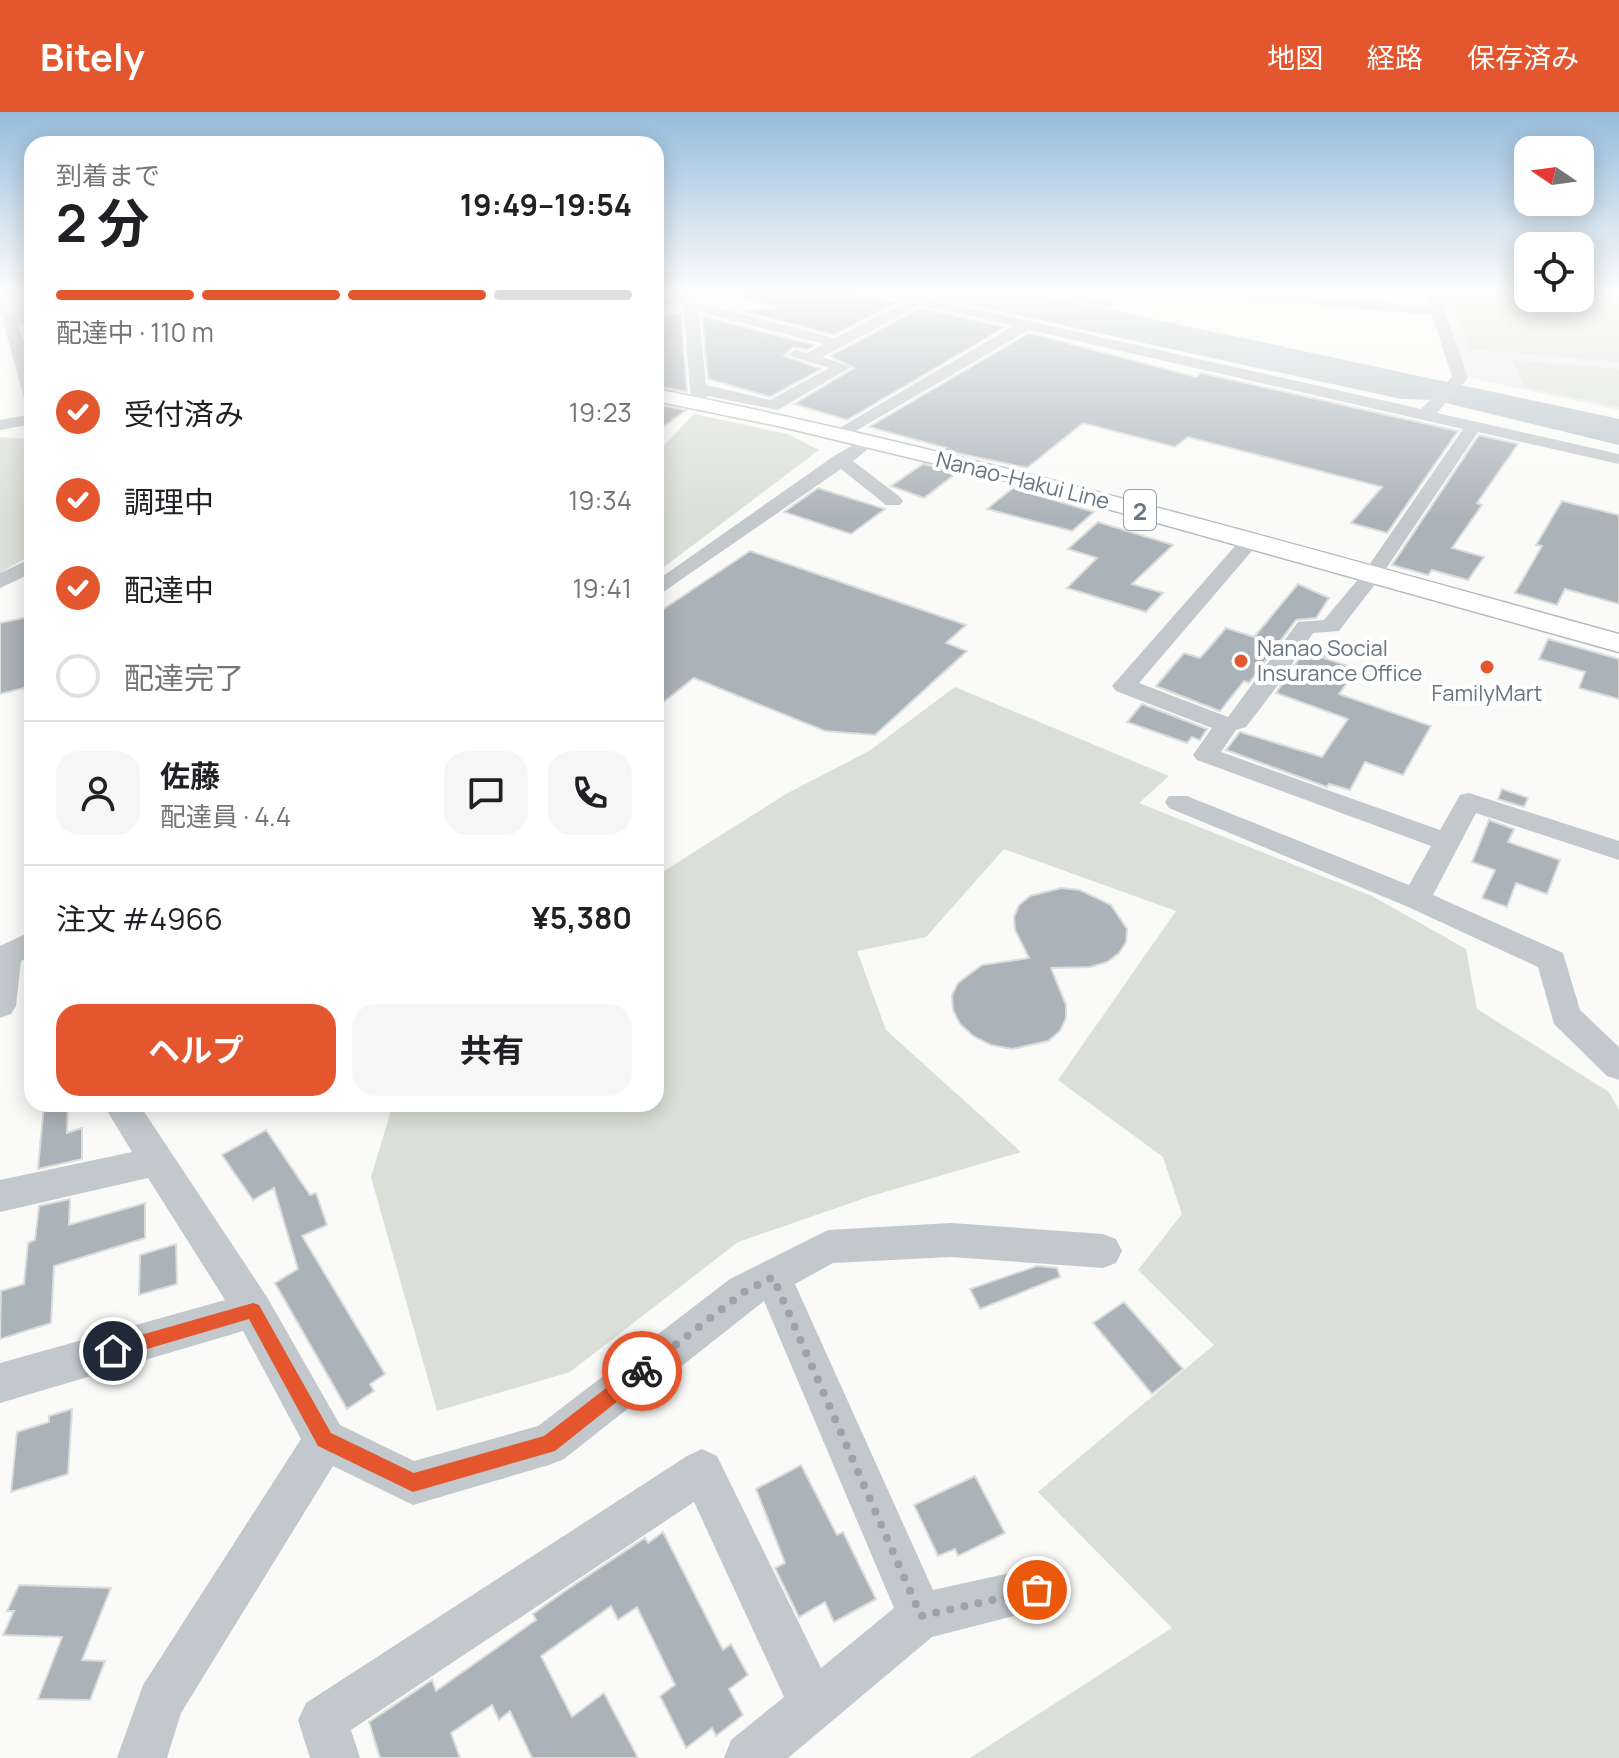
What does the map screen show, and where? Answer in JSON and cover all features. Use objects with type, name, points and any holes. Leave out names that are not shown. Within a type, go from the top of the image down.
[{"type":"main road","name":"Nanao-Hakui Line","points":[[664,395],[700,396],[1250,541],[1619,643]]},
{"type":"street","points":[[14,367],[24,388]]},
{"type":"street","points":[[697,367],[700,396],[772,406],[842,367]]},
{"type":"street","points":[[842,434],[955,367]]},
{"type":"street","points":[[1214,367],[1619,459]]},
{"type":"street","points":[[1426,414],[1460,378],[1456,367]]},
{"type":"street","points":[[0,425],[24,420]]},
{"type":"street","points":[[1250,541],[1124,686],[1227,725],[1237,722],[1306,627],[1331,626],[1372,575],[1474,426]]},
{"type":"street","points":[[664,585],[869,441]]},
{"type":"street","points":[[840,460],[893,501]]},
{"type":"street","points":[[0,582],[24,568]]},
{"type":"street","points":[[1227,725],[1206,755],[1446,842]]},
{"type":"street","points":[[1416,899],[1469,801],[1619,851]]},
{"type":"street","points":[[1178,802],[1416,899],[1552,961],[1565,1015],[1619,1067]]},
{"type":"street","points":[[0,1006],[13,952]]},
{"type":"street","points":[[125,1112],[253,1310],[325,1440],[413,1483],[549,1444],[744,1292],[828,1247],[951,1240],[1103,1251]]},
{"type":"street","points":[[0,1196],[157,1161]]},
{"type":"street","points":[[773,1277],[921,1616]]},
{"type":"street","points":[[0,1383],[253,1310]]},
{"type":"street","points":[[142,1758],[160,1702],[325,1440]]},
{"type":"street","points":[[335,1758],[323,1720],[702,1471],[813,1705]]},
{"type":"street","points":[[749,1758],[921,1616],[1037,1590]]},
{"type":"shaded area","points":[[1253,367],[1376,367],[1619,419],[1619,445],[1434,400],[1401,399]]},
{"type":"shaded area","points":[[1464,367],[1619,367],[1619,410],[1467,377]]},
{"type":"shaded area","points":[[1515,367],[1619,369],[1619,407],[1524,387]]},
{"type":"shaded area","points":[[694,414],[788,434],[819,450],[664,567],[664,446]]},
{"type":"shaded area","points":[[0,437],[24,439],[24,559],[0,573]]},
{"type":"shaded area","points":[[955,687],[1169,776],[1139,803],[1372,896],[1466,949],[1477,1009],[1609,1092],[1619,1110],[1619,1758],[970,1758],[1172,1628],[1038,1492],[1214,1345],[1138,1270],[1182,1214],[1163,1157],[1058,1080],[1176,911],[1004,849],[926,937],[857,951],[886,1030],[1021,1152],[871,1196],[738,1242],[570,1372],[437,1411],[371,1177],[391,1112],[664,1112],[664,871],[786,794],[869,751]]},
{"type":"building","points":[[664,367],[685,367],[687,392],[664,388]]},
{"type":"building","points":[[707,367],[821,369],[770,397],[708,379]]},
{"type":"building","points":[[852,367],[937,367],[847,420],[794,404],[854,368]]},
{"type":"building","points":[[971,367],[1157,367],[1196,377],[1201,373],[1458,431],[1387,533],[1351,523],[1382,487],[1188,437],[1175,447],[1083,423],[1027,468],[943,450],[946,448],[869,427]]},
{"type":"building","points":[[664,406],[686,410],[664,426]]},
{"type":"building","points":[[1479,435],[1518,444],[1477,503],[1482,505],[1452,548],[1484,557],[1468,580],[1432,570],[1428,575],[1392,565]]},
{"type":"building","points":[[923,464],[958,472],[924,498],[891,486]]},
{"type":"building","points":[[818,488],[885,509],[851,534],[784,512]]},
{"type":"building","points":[[1013,488],[1094,512],[1072,531],[987,509]]},
{"type":"building","points":[[1562,501],[1619,515],[1619,604],[1565,589],[1557,605],[1515,593],[1542,546],[1536,545]]},
{"type":"building","points":[[1098,522],[1173,545],[1132,584],[1163,593],[1146,612],[1067,588],[1097,558],[1068,549]]},
{"type":"building","points":[[750,551],[966,625],[946,643],[967,651],[875,735],[825,731],[694,678],[664,702],[664,609]]},
{"type":"building","points":[[1298,584],[1329,598],[1316,618],[1296,620],[1249,683],[1244,681],[1220,711],[1156,686],[1184,653],[1200,658],[1226,628],[1254,637]]},
{"type":"building","points":[[24,618],[24,688],[0,694],[0,623]]},
{"type":"building","points":[[1548,639],[1619,659],[1619,699],[1579,688],[1585,672],[1539,659]]},
{"type":"building","points":[[1309,644],[1330,650],[1324,658],[1357,669],[1339,694],[1431,726],[1403,775],[1365,762],[1350,790],[1329,784],[1327,787],[1226,750],[1240,732],[1322,757],[1348,719],[1276,693]]},
{"type":"building","points":[[1142,704],[1207,729],[1200,740],[1192,737],[1187,743],[1127,722]]},
{"type":"building","points":[[1502,789],[1528,798],[1524,807],[1498,799]]},
{"type":"building","points":[[1489,820],[1514,829],[1508,842],[1560,860],[1547,894],[1516,883],[1507,907],[1482,898],[1495,870],[1472,862]]},
{"type":"building","points":[[1061,888],[1080,890],[1111,905],[1127,929],[1126,942],[1119,953],[1107,962],[1090,967],[1051,968],[1066,1005],[1066,1018],[1060,1031],[1048,1041],[1012,1049],[991,1045],[973,1036],[960,1024],[953,1010],[952,995],[958,983],[982,965],[1029,958],[1015,930],[1014,917],[1019,905],[1030,896]]},
{"type":"building","points":[[43,1112],[68,1112],[67,1133],[82,1128],[82,1159],[38,1169]]},
{"type":"building","points":[[266,1130],[310,1195],[316,1193],[327,1225],[302,1236],[385,1374],[370,1384],[374,1391],[347,1409],[275,1283],[298,1269],[274,1188],[253,1200],[222,1155]]},
{"type":"building","points":[[70,1199],[69,1225],[145,1203],[145,1238],[54,1266],[51,1323],[0,1339],[1,1291],[24,1284],[28,1243],[35,1240],[39,1206]]},
{"type":"building","points":[[176,1244],[177,1284],[139,1295],[140,1255]]},
{"type":"building","points":[[1037,1266],[1057,1268],[1060,1277],[980,1309],[970,1289]]},
{"type":"building","points":[[1124,1302],[1183,1369],[1152,1394],[1093,1323]]},
{"type":"building","points":[[72,1409],[68,1474],[11,1492],[17,1432],[49,1422],[49,1416]]},
{"type":"building","points":[[801,1465],[837,1535],[843,1532],[876,1599],[834,1622],[825,1602],[799,1617],[775,1568],[785,1563],[756,1489]]},
{"type":"building","points":[[975,1476],[1005,1533],[958,1556],[955,1549],[938,1556],[914,1505]]},
{"type":"building","points":[[663,1532],[723,1650],[731,1644],[748,1675],[729,1689],[743,1715],[716,1736],[712,1728],[686,1748],[660,1696],[675,1685],[637,1607],[618,1620],[611,1606],[541,1656],[572,1717],[604,1693],[638,1758],[532,1758],[510,1711],[499,1720],[492,1705],[451,1733],[460,1758],[380,1758],[369,1722],[432,1680],[436,1691],[536,1620],[533,1614],[565,1591],[645,1538],[648,1543]]},
{"type":"building","points":[[19,1585],[111,1588],[82,1660],[105,1661],[90,1700],[38,1699],[62,1637],[3,1635],[14,1611],[7,1611]]},
{"type":"way so far","points":[[642,1371],[744,1292],[773,1277],[921,1616],[1037,1590]]},
{"type":"place","name":"Nanao Social Insurance Office","points":[[1241,661]]},
{"type":"place","name":"FamilyMart","points":[[1487,667]]},
{"type":"route","points":[[113,1351],[253,1310],[325,1440],[413,1483],[549,1444],[642,1371]]}]
